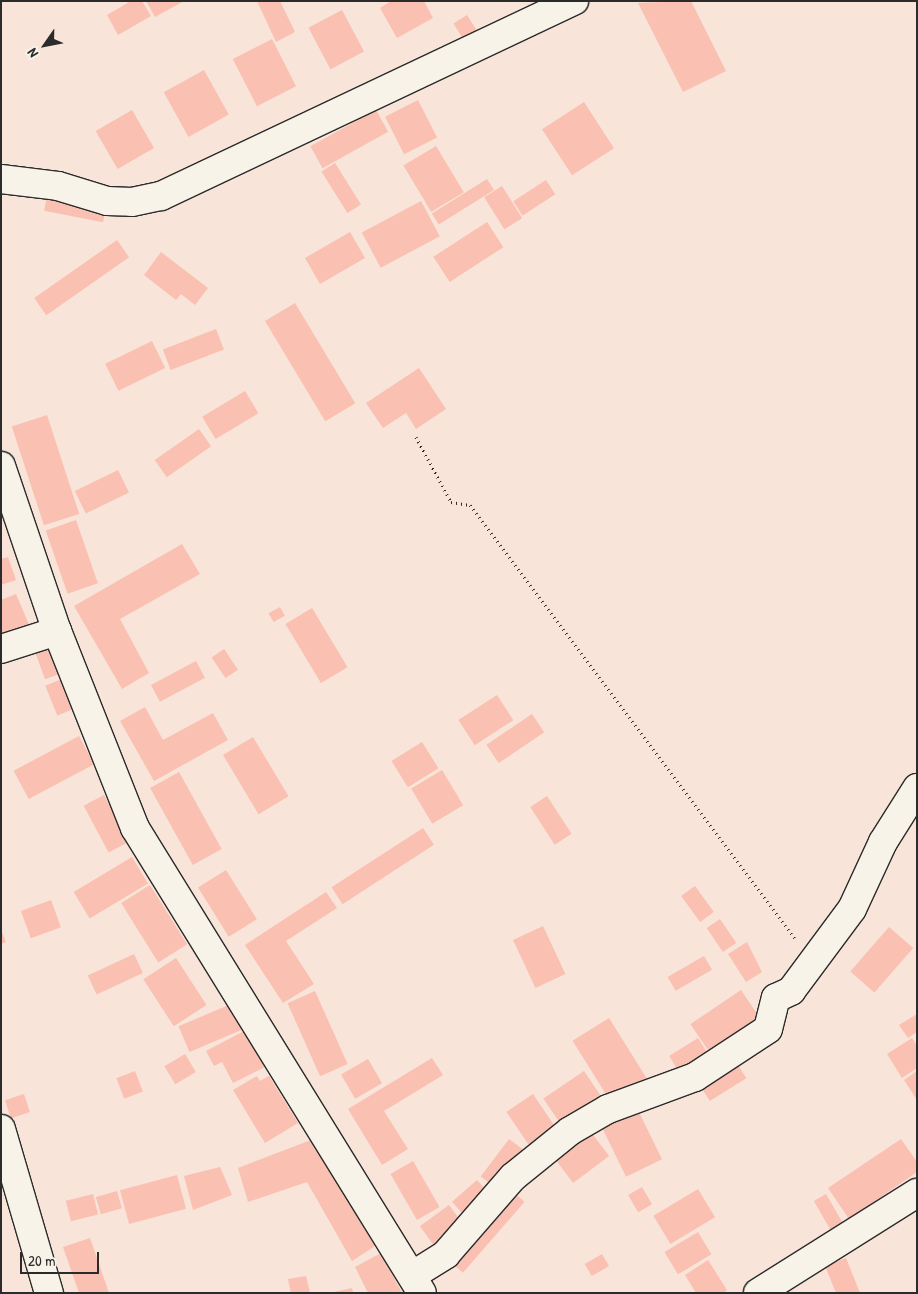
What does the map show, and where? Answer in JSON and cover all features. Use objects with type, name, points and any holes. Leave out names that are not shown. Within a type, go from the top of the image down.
[{"type":"street","points":[[1,179],[58,186],[107,201],[132,202],[161,196],[574,1]]},
{"type":"street","points":[[1,466],[57,630],[135,828],[417,1284],[446,1254],[512,1177],[570,1131],[608,1110],[695,1077],[768,1029],[776,998],[791,990],[852,909],[883,842],[917,788]]},
{"type":"street","points":[[1,648],[57,630]]},
{"type":"street","points":[[1,1129],[49,1293]]},
{"type":"street","points":[[758,1293],[917,1193]]},
{"type":"path","points":[[416,437],[451,502],[470,505],[710,829],[781,916],[811,964]]},
{"type":"building","points":[[131,1],[142,1],[151,16],[118,35],[107,15]]},
{"type":"building","points":[[146,1],[184,1],[155,17]]},
{"type":"building","points":[[257,1],[280,1],[295,32],[276,42]]},
{"type":"building","points":[[391,1],[424,1],[433,18],[397,38],[380,8]]},
{"type":"building","points":[[691,1],[726,71],[683,92],[638,3]]},
{"type":"building","points":[[342,10],[364,51],[331,69],[308,28]]},
{"type":"building","points":[[467,15],[477,31],[463,40],[453,23]]},
{"type":"building","points":[[272,39],[296,86],[257,106],[233,59]]},
{"type":"building","points":[[204,70],[229,115],[188,137],[164,92]]},
{"type":"building","points":[[418,100],[437,137],[404,154],[385,117]]},
{"type":"building","points":[[584,102],[614,148],[572,175],[542,129]]},
{"type":"building","points":[[132,110],[154,148],[118,169],[96,131]]},
{"type":"building","points":[[376,110],[388,132],[323,168],[310,146]]},
{"type":"building","points":[[436,146],[464,192],[431,212],[403,166]]},
{"type":"building","points":[[335,163],[361,205],[347,213],[321,171]]},
{"type":"building","points":[[487,179],[494,190],[439,224],[432,213]]},
{"type":"building","points":[[546,180],[555,194],[523,215],[513,201]]},
{"type":"building","points":[[502,186],[522,218],[504,229],[484,197]]},
{"type":"building","points":[[47,196],[106,207],[103,222],[44,211]]},
{"type":"building","points":[[421,201],[440,236],[381,268],[362,232]]},
{"type":"building","points":[[487,222],[503,247],[450,282],[433,257]]},
{"type":"building","points":[[350,232],[365,258],[320,284],[305,258]]},
{"type":"building","points":[[117,240],[129,257],[46,315],[34,298]]},
{"type":"building","points":[[161,252],[208,288],[195,305],[181,294],[176,300],[144,275]]},
{"type":"building","points":[[295,303],[355,403],[325,421],[265,321]]},
{"type":"building","points":[[216,329],[224,350],[171,370],[163,349]]},
{"type":"building","points":[[152,341],[165,368],[118,391],[105,364]]},
{"type":"building","points":[[419,368],[446,409],[416,429],[406,413],[383,428],[366,403]]},
{"type":"building","points":[[245,391],[258,413],[216,439],[202,417]]},
{"type":"building","points":[[47,415],[79,514],[44,525],[12,426]]},
{"type":"building","points":[[199,429],[211,446],[167,477],[155,460]]},
{"type":"building","points":[[118,470],[129,492],[86,514],[75,491]]},
{"type":"building","points":[[76,520],[98,583],[68,594],[46,530]]},
{"type":"building","points":[[182,544],[200,574],[120,619],[149,673],[122,689],[74,606]]},
{"type":"building","points":[[8,557],[16,580],[1,585],[1,559]]},
{"type":"building","points":[[16,594],[30,627],[1,639],[1,600]]},
{"type":"building","points":[[280,607],[285,616],[273,622],[269,613]]},
{"type":"building","points":[[312,608],[348,667],[321,683],[285,624]]},
{"type":"building","points":[[51,643],[62,673],[45,679],[34,649]]},
{"type":"building","points":[[224,649],[238,670],[226,678],[212,657]]},
{"type":"building","points":[[196,661],[205,678],[160,702],[151,685]]},
{"type":"building","points":[[62,679],[74,709],[57,715],[45,686]]},
{"type":"building","points":[[497,695],[513,720],[475,745],[458,720]]},
{"type":"building","points":[[145,707],[163,740],[213,713],[228,740],[154,781],[120,721]]},
{"type":"building","points":[[532,714],[544,732],[499,763],[486,745]]},
{"type":"building","points":[[79,736],[94,764],[29,799],[14,771]]},
{"type":"building","points":[[253,737],[289,796],[259,814],[223,755]]},
{"type":"building","points":[[422,742],[438,768],[408,787],[391,761]]},
{"type":"building","points":[[442,770],[463,805],[432,824],[411,789]]},
{"type":"building","points":[[179,772],[222,849],[193,865],[150,788]]},
{"type":"building","points":[[104,795],[129,842],[109,853],[84,806]]},
{"type":"building","points":[[547,796],[572,834],[555,845],[530,807]]},
{"type":"building","points":[[423,828],[434,845],[342,904],[332,887]]},
{"type":"building","points":[[132,857],[148,884],[90,919],[74,892]]},
{"type":"building","points":[[226,870],[257,919],[229,937],[198,887]]},
{"type":"building","points":[[150,885],[187,944],[158,962],[121,903]]},
{"type":"building","points":[[695,886],[714,912],[700,922],[681,896]]},
{"type":"building","points":[[326,892],[337,908],[286,941],[314,984],[283,1003],[245,945]]},
{"type":"building","points":[[51,900],[61,927],[31,938],[21,911]]},
{"type":"building","points":[[720,919],[736,943],[723,952],[707,928]]},
{"type":"building","points":[[543,926],[565,974],[535,988],[513,940]]},
{"type":"building","points":[[889,927],[913,948],[874,993],[850,972]]},
{"type":"building","points":[[1,930],[6,942],[1,944]]},
{"type":"building","points":[[747,942],[762,972],[746,982],[728,954]]},
{"type":"building","points":[[134,954],[143,973],[97,995],[88,976]]},
{"type":"building","points":[[704,956],[712,970],[676,991],[668,977]]},
{"type":"building","points":[[176,958],[206,1005],[174,1026],[143,979]]},
{"type":"building","points":[[741,990],[763,1023],[713,1057],[690,1024]]},
{"type":"building","points":[[315,991],[348,1064],[320,1076],[288,1003]]},
{"type":"building","points":[[231,1004],[242,1030],[189,1052],[179,1026]]},
{"type":"building","points":[[917,1014],[917,1032],[908,1038],[899,1025]]},
{"type":"building","points":[[609,1018],[648,1081],[612,1104],[573,1041]]},
{"type":"building","points":[[246,1030],[265,1067],[233,1083],[222,1062],[214,1066],[206,1051]]},
{"type":"building","points":[[698,1038],[710,1057],[681,1075],[669,1056]]},
{"type":"building","points":[[912,1038],[917,1046],[917,1068],[902,1078],[887,1054]]},
{"type":"building","points":[[185,1054],[196,1072],[175,1084],[164,1066]]},
{"type":"building","points":[[733,1057],[746,1078],[710,1101],[697,1080]]},
{"type":"building","points":[[432,1058],[443,1075],[384,1111],[408,1149],[382,1165],[348,1109]]},
{"type":"building","points":[[368,1059],[382,1083],[355,1099],[341,1074]]},
{"type":"building","points":[[135,1071],[143,1092],[124,1099],[116,1078]]},
{"type":"building","points":[[584,1071],[602,1098],[561,1125],[543,1098]]},
{"type":"building","points":[[917,1071],[917,1100],[904,1080]]},
{"type":"building","points":[[257,1076],[260,1081],[269,1076],[298,1123],[265,1143],[233,1090]]},
{"type":"building","points":[[24,1094],[30,1112],[11,1118],[5,1100]]},
{"type":"building","points":[[533,1094],[555,1127],[529,1145],[506,1112]]},
{"type":"building","points":[[637,1108],[662,1159],[626,1177],[601,1126]]},
{"type":"building","points":[[588,1128],[609,1156],[573,1183],[552,1155]]},
{"type":"building","points":[[509,1139],[525,1151],[497,1189],[481,1177]]},
{"type":"building","points":[[901,1139],[917,1162],[917,1172],[849,1219],[828,1188]]},
{"type":"building","points":[[311,1140],[375,1246],[352,1261],[307,1182],[248,1202],[238,1168]]},
{"type":"building","points":[[413,1161],[440,1207],[417,1220],[390,1174]]},
{"type":"building","points":[[220,1167],[232,1195],[193,1210],[184,1176]]},
{"type":"building","points":[[177,1175],[186,1209],[129,1224],[120,1190]]},
{"type":"building","points":[[477,1180],[490,1195],[465,1217],[452,1202]]},
{"type":"building","points":[[642,1187],[652,1204],[638,1212],[628,1195]]},
{"type":"building","points":[[698,1189],[715,1217],[670,1244],[653,1216]]},
{"type":"building","points":[[511,1190],[525,1202],[463,1273],[449,1261]]},
{"type":"building","points":[[117,1191],[122,1208],[101,1214],[96,1197]]},
{"type":"building","points":[[93,1194],[98,1214],[71,1221],[66,1201]]},
{"type":"building","points":[[826,1194],[844,1225],[832,1232],[814,1201]]},
{"type":"building","points":[[449,1205],[464,1226],[435,1247],[420,1226]]},
{"type":"building","points":[[698,1232],[711,1254],[678,1274],[665,1252]]},
{"type":"building","points":[[90,1238],[109,1293],[79,1293],[63,1247]]},
{"type":"building","points":[[381,1253],[402,1293],[368,1293],[355,1267]]},
{"type":"building","points":[[602,1254],[609,1266],[592,1276],[585,1264]]},
{"type":"building","points":[[846,1258],[860,1293],[836,1293],[825,1266]]},
{"type":"building","points":[[708,1260],[727,1290],[724,1293],[696,1293],[685,1275]]},
{"type":"building","points":[[306,1276],[310,1293],[291,1293],[288,1279]]},
{"type":"building","points":[[352,1288],[353,1293],[334,1293],[334,1292]]}]
